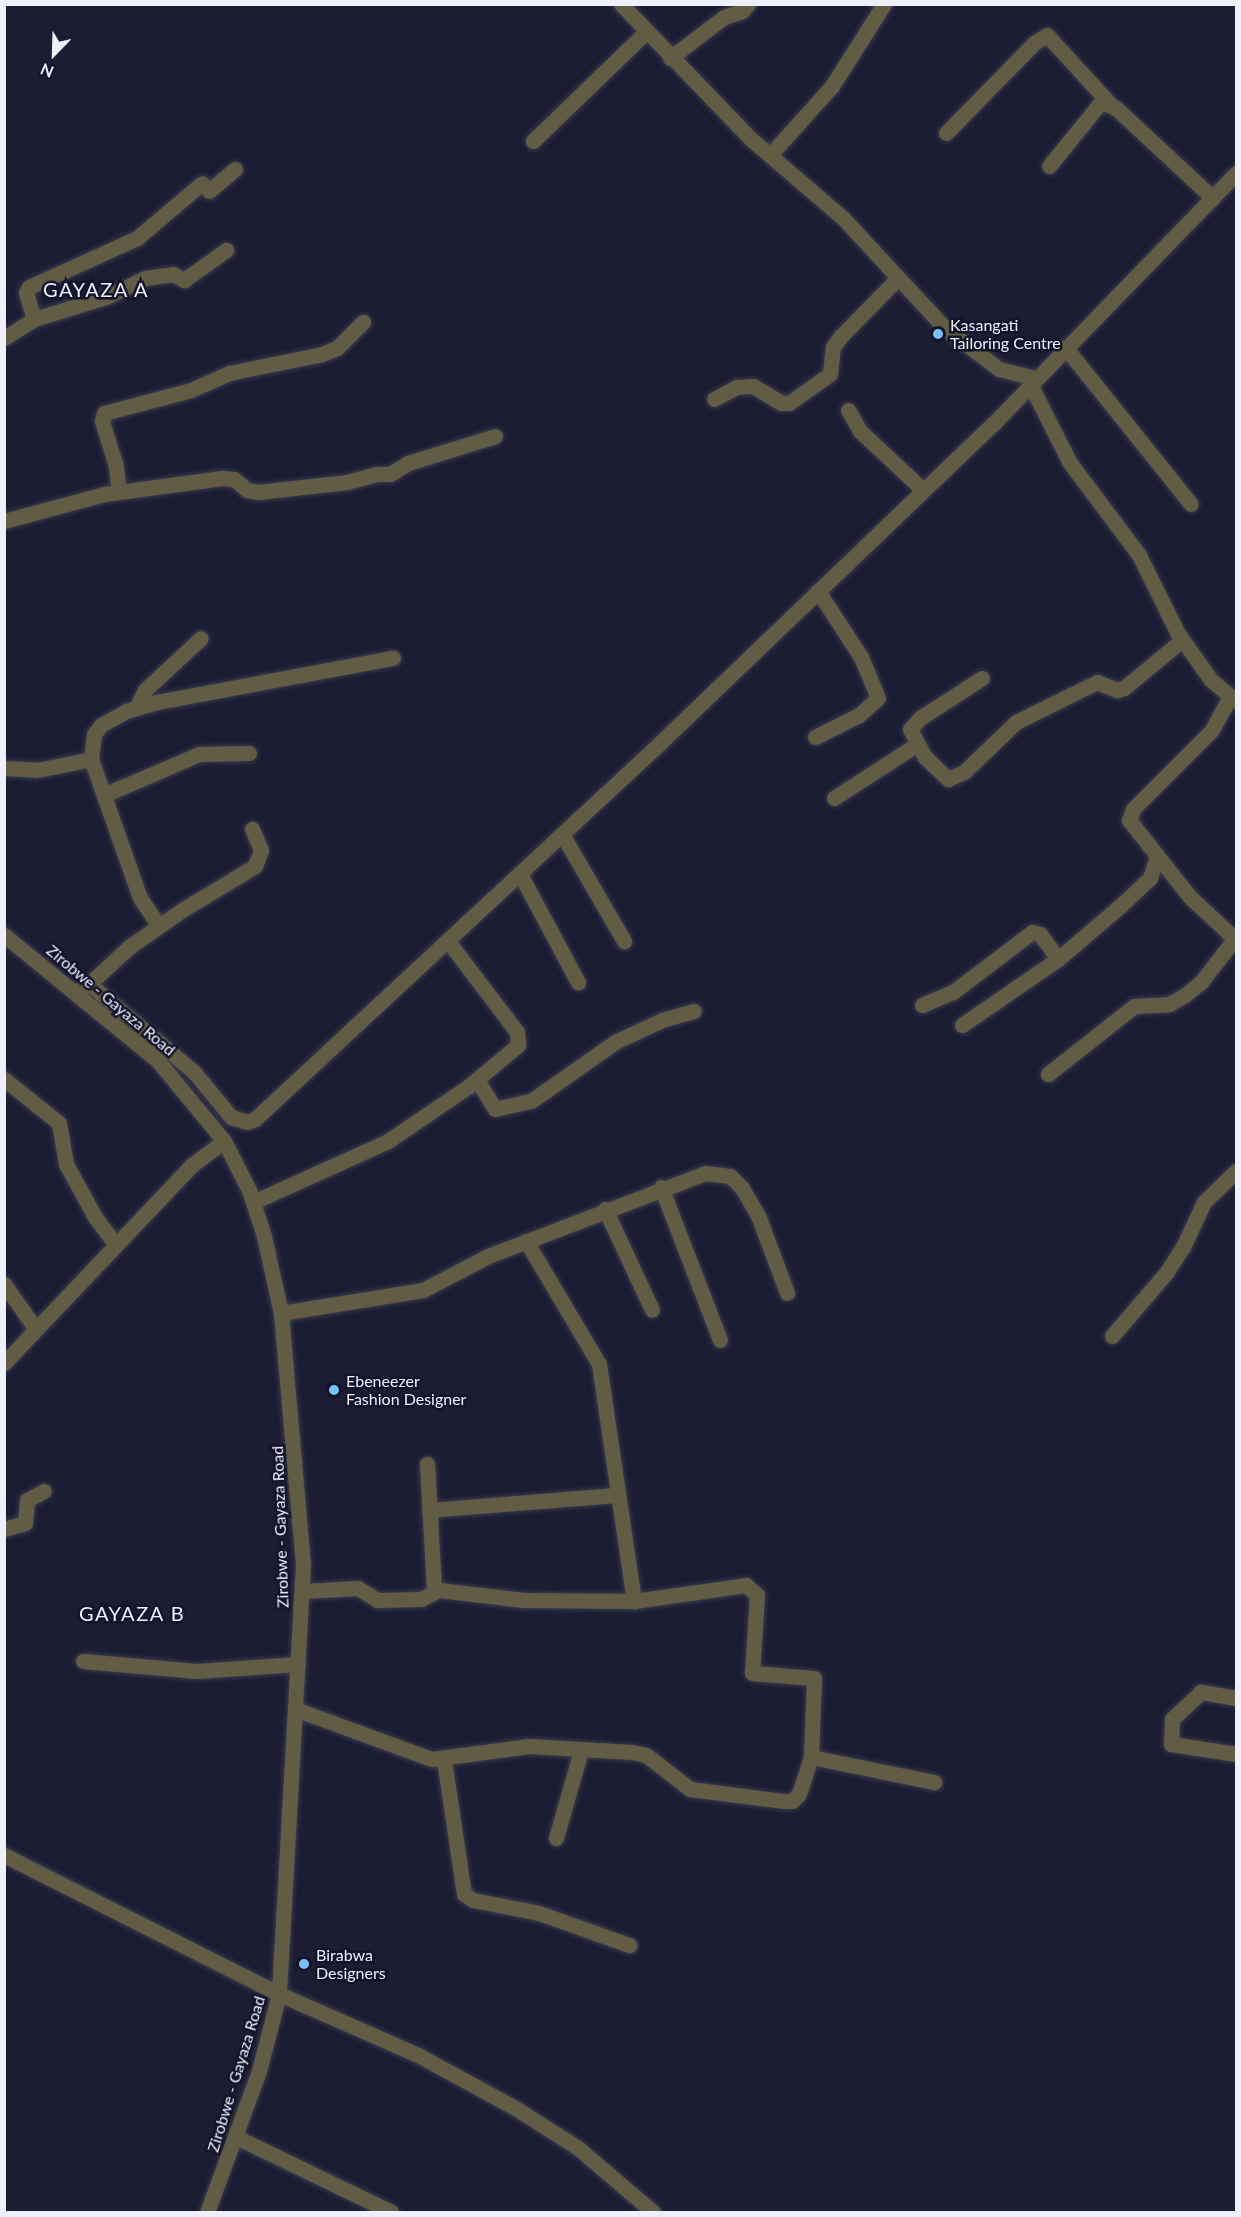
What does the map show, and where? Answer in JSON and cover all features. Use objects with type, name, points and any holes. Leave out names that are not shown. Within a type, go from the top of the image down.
[{"type":"street","points":[[621,4],[670,58],[770,155],[843,218],[937,321],[980,357],[1006,372],[1032,381],[1070,463],[1139,555],[1182,640],[1211,681],[1233,699],[1211,731],[1131,812],[1131,826],[1190,897],[1236,938],[1201,982],[1185,995],[1169,1004],[1134,1006],[1048,1074]]},
{"type":"street","points":[[670,58],[724,17],[742,11],[748,4]]},
{"type":"street","points":[[770,155],[832,86],[884,4]]},
{"type":"street","points":[[533,141],[647,31]]},
{"type":"street","points":[[946,133],[1034,43],[1047,35],[1111,105],[1213,198]]},
{"type":"street","points":[[1049,166],[1101,102],[1111,105]]},
{"type":"street","points":[[34,319],[26,292],[29,287],[137,238],[205,187],[234,169]]},
{"type":"street","points":[[81,988],[106,996],[194,1072],[231,1117],[247,1122],[448,941],[818,591],[1032,381],[1236,173]]},
{"type":"street","points":[[4,338],[34,319],[106,297],[145,278],[173,274],[184,280],[225,250]]},
{"type":"street","points":[[714,399],[737,387],[753,386],[781,403],[789,404],[830,374],[833,347],[897,279]]},
{"type":"street","points":[[119,492],[116,466],[102,421],[105,413],[184,392],[229,373],[322,354],[337,348],[363,322]]},
{"type":"street","points":[[1065,347],[1191,504]]},
{"type":"street","points":[[848,410],[860,431],[923,490]]},
{"type":"street","points":[[4,521],[119,492],[222,478],[234,479],[247,489],[258,492],[324,485],[376,474],[390,474],[408,463],[495,436]]},
{"type":"street","points":[[815,737],[859,715],[878,698],[861,657],[818,591]]},
{"type":"street","points":[[136,708],[145,690],[201,638]]},
{"type":"street","points":[[982,678],[915,723],[910,729],[916,745],[940,774],[955,778],[1016,722],[1097,681],[1117,690],[1124,688],[1182,640]]},
{"type":"street","points":[[159,926],[140,898],[106,794],[91,759],[94,734],[100,726],[136,708],[262,680],[393,658]]},
{"type":"street","points":[[834,798],[916,745]]},
{"type":"street","points":[[106,794],[199,754],[249,753]]},
{"type":"street","points":[[4,768],[37,770],[91,759]]},
{"type":"street","points":[[81,988],[159,926],[255,866],[261,850],[252,829]]},
{"type":"street","points":[[562,834],[624,941]]},
{"type":"street","points":[[962,1025],[1058,959],[1137,891],[1155,870],[1157,856]]},
{"type":"street","points":[[520,874],[578,982]]},
{"type":"street","points":[[922,1005],[953,992],[1032,932],[1040,934],[1058,959]]},
{"type":"street","name":"Zirobwe - Gayaza Road","points":[[4,935],[81,988],[158,1061],[224,1141],[253,1202],[273,1267],[281,1313],[294,1436],[303,1591],[279,1994],[236,2137],[207,2212]]},
{"type":"street","points":[[253,1202],[371,1150],[477,1080],[514,1050],[520,1039],[448,941]]},
{"type":"street","points":[[477,1080],[495,1109],[523,1104],[546,1094],[615,1042],[662,1020],[694,1011]]},
{"type":"street","points":[[4,1079],[58,1123],[66,1164],[94,1216],[115,1244]]},
{"type":"street","points":[[4,1363],[192,1165],[224,1141]]},
{"type":"street","points":[[1112,1336],[1166,1273],[1183,1247],[1204,1202],[1236,1171]]},
{"type":"street","points":[[281,1313],[423,1290],[526,1240],[661,1187],[705,1173],[722,1173],[737,1182],[759,1218],[787,1293]]},
{"type":"street","points":[[661,1187],[720,1340]]},
{"type":"street","points":[[605,1209],[652,1310]]},
{"type":"street","points":[[526,1240],[599,1364],[634,1602]]},
{"type":"street","points":[[4,1284],[35,1328]]},
{"type":"street","points":[[428,1464],[434,1590]]},
{"type":"street","points":[[4,1529],[25,1523],[27,1500],[44,1491]]},
{"type":"street","points":[[429,1510],[494,1502],[617,1495]]},
{"type":"street","points":[[295,1709],[419,1757],[444,1760],[530,1746],[646,1755],[690,1789],[792,1801],[811,1757],[814,1678],[760,1676],[750,1671],[755,1590],[746,1585],[634,1602],[523,1600],[434,1590],[421,1599],[377,1600],[358,1588],[303,1591]]},
{"type":"street","points":[[83,1661],[197,1671],[298,1664]]},
{"type":"street","points":[[1236,1698],[1201,1692],[1172,1719],[1171,1744],[1236,1754]]},
{"type":"street","points":[[556,1838],[580,1750]]},
{"type":"street","points":[[811,1757],[934,1782]]},
{"type":"street","points":[[444,1760],[467,1897],[539,1913],[629,1945]]},
{"type":"street","points":[[4,1855],[279,1994],[418,2055],[517,2109],[578,2148],[653,2212]]},
{"type":"street","points":[[236,2137],[391,2212]]},
{"type":"place","name":"Kasangati Tailoring Centre","points":[[938,334]]},
{"type":"place","name":"Ebeneezer Fashion Designer","points":[[334,1390]]},
{"type":"place","name":"Birabwa Designers","points":[[304,1964]]},
{"type":"district","name":"GAYAZA A","points":[[96,289]]},
{"type":"district","name":"GAYAZA B","points":[[132,1613]]}]
